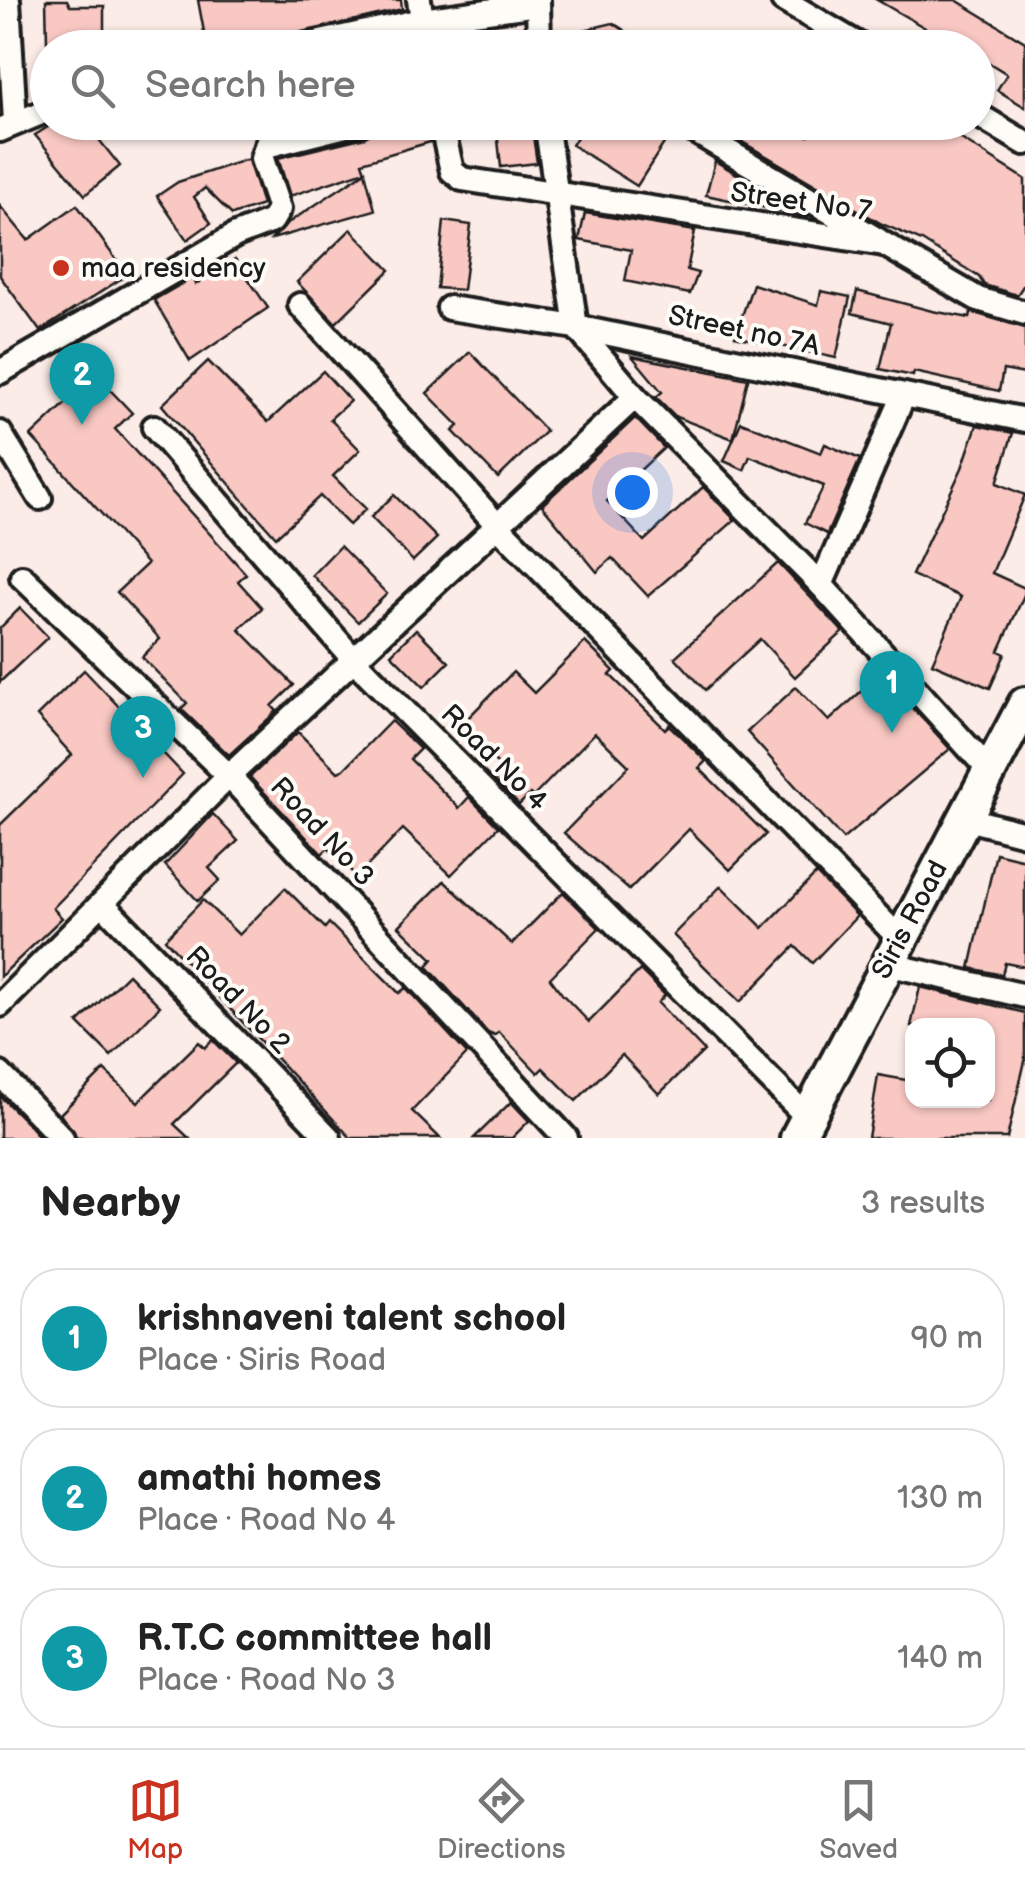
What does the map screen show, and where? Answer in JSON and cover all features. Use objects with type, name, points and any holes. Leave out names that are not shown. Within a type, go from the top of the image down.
[{"type":"street","points":[[7,126],[8,0]]},
{"type":"street","points":[[783,0],[834,30]]},
{"type":"street","points":[[353,30],[420,10],[538,2],[541,30]]},
{"type":"street","points":[[995,125],[1025,143]]},
{"type":"street","points":[[0,372],[236,235],[272,220],[279,209],[262,159],[266,146],[290,140]]},
{"type":"street","name":"Street No 7","points":[[445,140],[450,166],[457,176],[554,196],[884,244],[978,299],[1025,313]]},
{"type":"street","points":[[548,140],[576,327],[635,397],[821,585],[989,770]]},
{"type":"street","points":[[709,140],[884,244]]},
{"type":"street","points":[[300,305],[498,526],[894,952],[1025,996]]},
{"type":"street","name":"Street no 7A","points":[[449,308],[576,327],[1025,420]]},
{"type":"street","points":[[821,585],[904,395]]},
{"type":"street","points":[[0,1005],[229,776],[635,397]]},
{"type":"street","name":"Road No 4","points":[[154,427],[354,660],[802,1128]]},
{"type":"street","points":[[0,432],[40,498]]},
{"type":"street","name":"Road No 3","points":[[22,577],[229,776],[566,1138]]},
{"type":"street","name":"Siris Road","points":[[802,1128],[1025,704]]},
{"type":"street","points":[[964,818],[1025,834]]},
{"type":"street","name":"Road No 2","points":[[104,904],[329,1138]]},
{"type":"street","points":[[0,1074],[62,1138]]},
{"type":"building","points":[[46,0],[67,0],[70,6],[104,6],[104,30],[47,30]]},
{"type":"building","points":[[198,0],[401,0],[402,9],[316,30],[204,30]]},
{"type":"building","points":[[877,0],[956,0],[1025,42],[1025,107],[997,90],[1007,74],[995,67],[995,30],[929,30]]},
{"type":"building","points":[[613,23],[624,30],[584,30]]},
{"type":"building","points":[[39,140],[99,140],[120,166],[85,195]]},
{"type":"building","points":[[353,140],[430,142],[362,162],[365,171],[290,196],[278,158]]},
{"type":"building","points":[[498,140],[534,140],[537,163],[501,167]]},
{"type":"building","points":[[575,140],[666,140],[637,186],[572,145]]},
{"type":"building","points":[[739,140],[963,140],[1025,179],[1025,283],[1017,295],[984,285],[979,277],[922,241],[882,224]]},
{"type":"building","points":[[248,159],[262,205],[232,215],[205,188],[194,197],[211,223],[187,240],[157,196],[178,182]]},
{"type":"building","points":[[715,161],[809,217],[706,195]]},
{"type":"building","points":[[365,172],[375,210],[272,239],[288,223]]},
{"type":"building","name":"maa residency","points":[[77,205],[127,275],[40,331],[0,276],[0,206],[28,240]]},
{"type":"building","points":[[585,213],[695,231],[687,270],[698,273],[690,294],[625,281],[631,250],[579,240]]},
{"type":"building","points":[[444,221],[471,225],[463,290],[437,288]]},
{"type":"building","points":[[351,229],[390,270],[336,323],[297,282]]},
{"type":"building","points":[[235,259],[268,308],[190,361],[154,300],[192,278],[196,284]]},
{"type":"building","points":[[753,284],[818,305],[821,291],[850,297],[836,358],[735,336]]},
{"type":"building","points":[[857,291],[970,318],[971,312],[1025,328],[1025,374],[1003,370],[999,391],[914,372],[913,376],[880,369],[891,323],[852,313]]},
{"type":"building","points":[[470,352],[546,431],[498,478],[453,431],[459,426],[427,393]]},
{"type":"building","points":[[632,356],[748,379],[733,439],[676,417],[656,397],[662,392]]},
{"type":"building","points":[[208,361],[268,422],[323,371],[350,401],[330,419],[360,450],[333,476],[366,509],[349,525],[320,496],[276,537],[162,405]]},
{"type":"building","points":[[96,375],[132,413],[115,429],[246,574],[238,581],[262,608],[239,629],[294,685],[272,706],[277,711],[229,755],[181,709],[187,703],[142,657],[160,639],[117,592],[147,564],[31,436]]},
{"type":"building","points":[[635,418],[664,448],[607,501],[644,541],[703,487],[735,520],[648,596],[612,558],[597,572],[542,505]]},
{"type":"building","points":[[741,422],[821,453],[825,444],[860,459],[827,534],[805,523],[824,486],[750,456],[744,470],[724,461]]},
{"type":"building","points":[[977,425],[1013,433],[997,483],[1025,495],[992,573],[1025,588],[1025,593],[999,651],[1005,654],[990,688],[932,663],[961,597],[912,575],[962,468]]},
{"type":"building","points":[[394,495],[437,538],[413,561],[371,517]]},
{"type":"building","points":[[340,546],[387,594],[358,622],[312,575]]},
{"type":"building","points":[[778,563],[843,632],[795,677],[760,639],[705,690],[675,657]]},
{"type":"building","points":[[20,608],[48,637],[0,682],[0,628]]},
{"type":"building","points":[[416,629],[449,662],[424,687],[391,654]]},
{"type":"building","points":[[585,642],[614,671],[610,675],[665,729],[669,725],[706,761],[699,768],[766,834],[730,870],[689,829],[629,890],[564,833],[629,766],[595,733],[533,797],[530,794],[519,805],[490,776],[500,766],[460,726],[513,672],[534,693]]},
{"type":"building","points":[[84,670],[183,774],[53,908],[62,918],[0,977],[0,825],[72,755],[37,716]]},
{"type":"building","points":[[881,673],[950,749],[843,839],[747,732],[796,687],[829,721]]},
{"type":"building","points":[[391,721],[420,749],[410,759],[459,808],[469,797],[498,827],[451,875],[403,829],[357,877],[328,848],[322,854],[250,777],[298,732],[338,772]]},
{"type":"building","points":[[213,814],[238,841],[209,868],[220,880],[198,901],[165,865]]},
{"type":"building","points":[[996,853],[1025,860],[1025,967],[1005,963],[1002,975],[970,968]]},
{"type":"building","points":[[816,874],[857,916],[812,963],[795,946],[740,1002],[673,935],[721,886],[763,928]]},
{"type":"building","points":[[444,881],[512,944],[563,892],[599,928],[550,978],[562,994],[589,1022],[640,970],[665,995],[658,1003],[704,1051],[659,1094],[622,1055],[576,1101],[543,1068],[538,1073],[499,1032],[495,1036],[488,1033],[427,966],[433,959],[399,926]]},
{"type":"building","points":[[285,888],[325,928],[329,923],[399,993],[406,988],[467,1054],[412,1111],[440,1138],[351,1138],[165,939],[203,900],[239,935]]},
{"type":"building","points":[[128,974],[160,1006],[111,1056],[78,1023]]},
{"type":"building","points":[[920,987],[1025,1013],[1025,1061],[1007,1138],[868,1138],[878,1075],[905,1080],[905,1108],[995,1108],[995,1018],[913,1018]]},
{"type":"building","points":[[213,1040],[236,1063],[174,1124],[189,1138],[77,1138],[60,1114],[104,1070],[138,1102],[199,1042],[205,1048]]},
{"type":"building","points":[[0,1096],[27,1123],[40,1138],[0,1138]]},
{"type":"building","points":[[511,1102],[529,1121],[512,1138],[474,1138]]},
{"type":"place","name":"maa residency","points":[[61,268]]},
{"type":"place","name":"amathi homes","points":[[82,425]]},
{"type":"place","name":"krishnaveni talent school","points":[[892,733]]},
{"type":"place","name":"R.T.C committee hall","points":[[143,778]]}]
